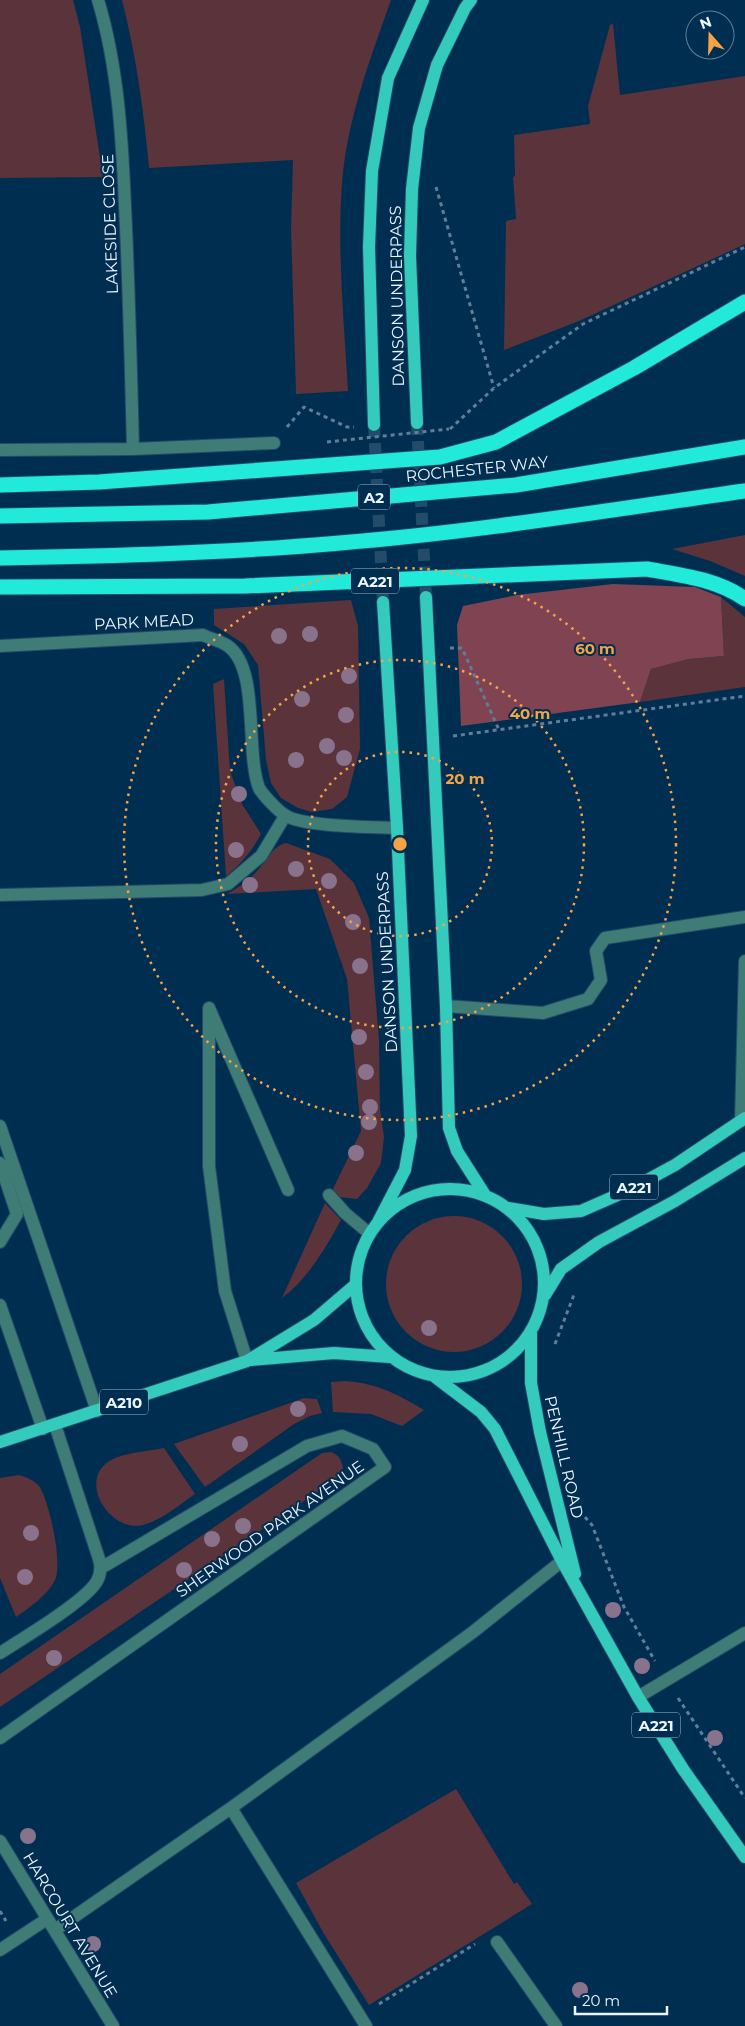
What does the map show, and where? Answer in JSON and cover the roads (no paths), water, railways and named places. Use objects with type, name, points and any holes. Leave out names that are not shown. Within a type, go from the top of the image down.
[{"type":"highway","points":[[0,485],[99,482],[440,457],[496,442],[634,368],[745,302]]},
{"type":"highway","name":"ROCHESTER WAY","points":[[0,516],[208,512],[516,485],[745,447]]},
{"type":"highway","points":[[0,558],[159,555],[340,543],[520,524],[745,491]]},
{"type":"highway","name":"A221","points":[[0,586],[255,585],[647,569],[694,577],[738,594],[745,600]]},
{"type":"main road","name":"DANSON UNDERPASS","points":[[374,424],[369,247],[372,171],[388,78],[423,0]]},
{"type":"main road","name":"DANSON UNDERPASS","points":[[417,423],[410,256],[412,189],[419,128],[437,65],[465,8],[471,0]]},
{"type":"main road","name":"A221","points":[[426,597],[446,1006],[449,1128],[457,1151],[485,1195]]},
{"type":"main road","name":"DANSON UNDERPASS","points":[[373,1229],[405,1170],[411,1136],[397,828],[383,602]]},
{"type":"main road","name":"A221","points":[[508,1208],[544,1214],[581,1211],[628,1190],[676,1165],[743,1119]]},
{"type":"main road","name":"A221","points":[[544,1296],[561,1269],[599,1242],[674,1201],[745,1158]]},
{"type":"main road","name":"PENHILL ROAD","points":[[456,1189],[485,1195],[508,1208],[525,1226],[538,1247],[544,1271],[544,1296],[540,1315],[531,1333],[513,1354],[490,1370],[463,1377],[435,1377],[411,1370],[390,1357],[372,1337],[360,1312],[356,1285],[358,1263],[373,1229],[399,1204],[426,1192],[456,1189]]},
{"type":"main road","points":[[248,1361],[314,1320],[356,1285]]},
{"type":"main road","name":"PENHILL ROAD","points":[[531,1333],[531,1383],[540,1432],[578,1586]]},
{"type":"main road","points":[[248,1361],[334,1353],[390,1357]]},
{"type":"main road","name":"A210","points":[[0,1442],[248,1361]]},
{"type":"main road","name":"PENHILL ROAD","points":[[435,1377],[481,1412],[495,1429],[562,1561],[578,1586],[606,1642],[638,1697],[745,1857]]},
{"type":"street","name":"LAKESIDE CLOSE","points":[[98,0],[109,35],[122,143],[128,268],[133,449]]},
{"type":"street","points":[[0,450],[133,449],[274,443]]},
{"type":"street","name":"PARK MEAD","points":[[0,646],[204,635],[228,647],[242,665],[248,686],[254,767],[260,790],[285,816]]},
{"type":"street","points":[[0,895],[202,890],[228,884],[260,856],[285,816],[315,824],[397,828]]},
{"type":"street","points":[[446,1006],[543,1013],[588,999],[601,980],[596,951],[604,938],[745,917]]},
{"type":"street","points":[[743,1119],[745,961]]},
{"type":"street","points":[[248,1361],[225,1291],[209,1166],[209,1008],[288,1190]]},
{"type":"street","points":[[0,1126],[97,1411]]},
{"type":"street","points":[[0,1163],[17,1214],[0,1242]]},
{"type":"street","points":[[329,1195],[345,1213],[373,1229]]},
{"type":"street","points":[[0,1305],[42,1429]]},
{"type":"street","points":[[0,1654],[79,1600],[96,1583],[101,1568],[55,1425]]},
{"type":"street","name":"SHERWOOD PARK AVENUE","points":[[0,1738],[386,1468],[373,1449],[342,1436],[307,1446],[101,1568]]},
{"type":"street","points":[[55,1930],[231,1808],[473,1632],[562,1561]]},
{"type":"street","points":[[638,1697],[745,1633]]},
{"type":"street","points":[[231,1808],[366,2026]]},
{"type":"street","name":"HARCOURT AVENUE","points":[[0,1841],[113,2026]]},
{"type":"street","points":[[0,1950],[48,1919]]},
{"type":"street","points":[[497,1942],[556,2026]]},
{"type":"tunnel","points":[[417,423],[426,597]]},
{"type":"tunnel","points":[[374,425],[383,602]]}]
